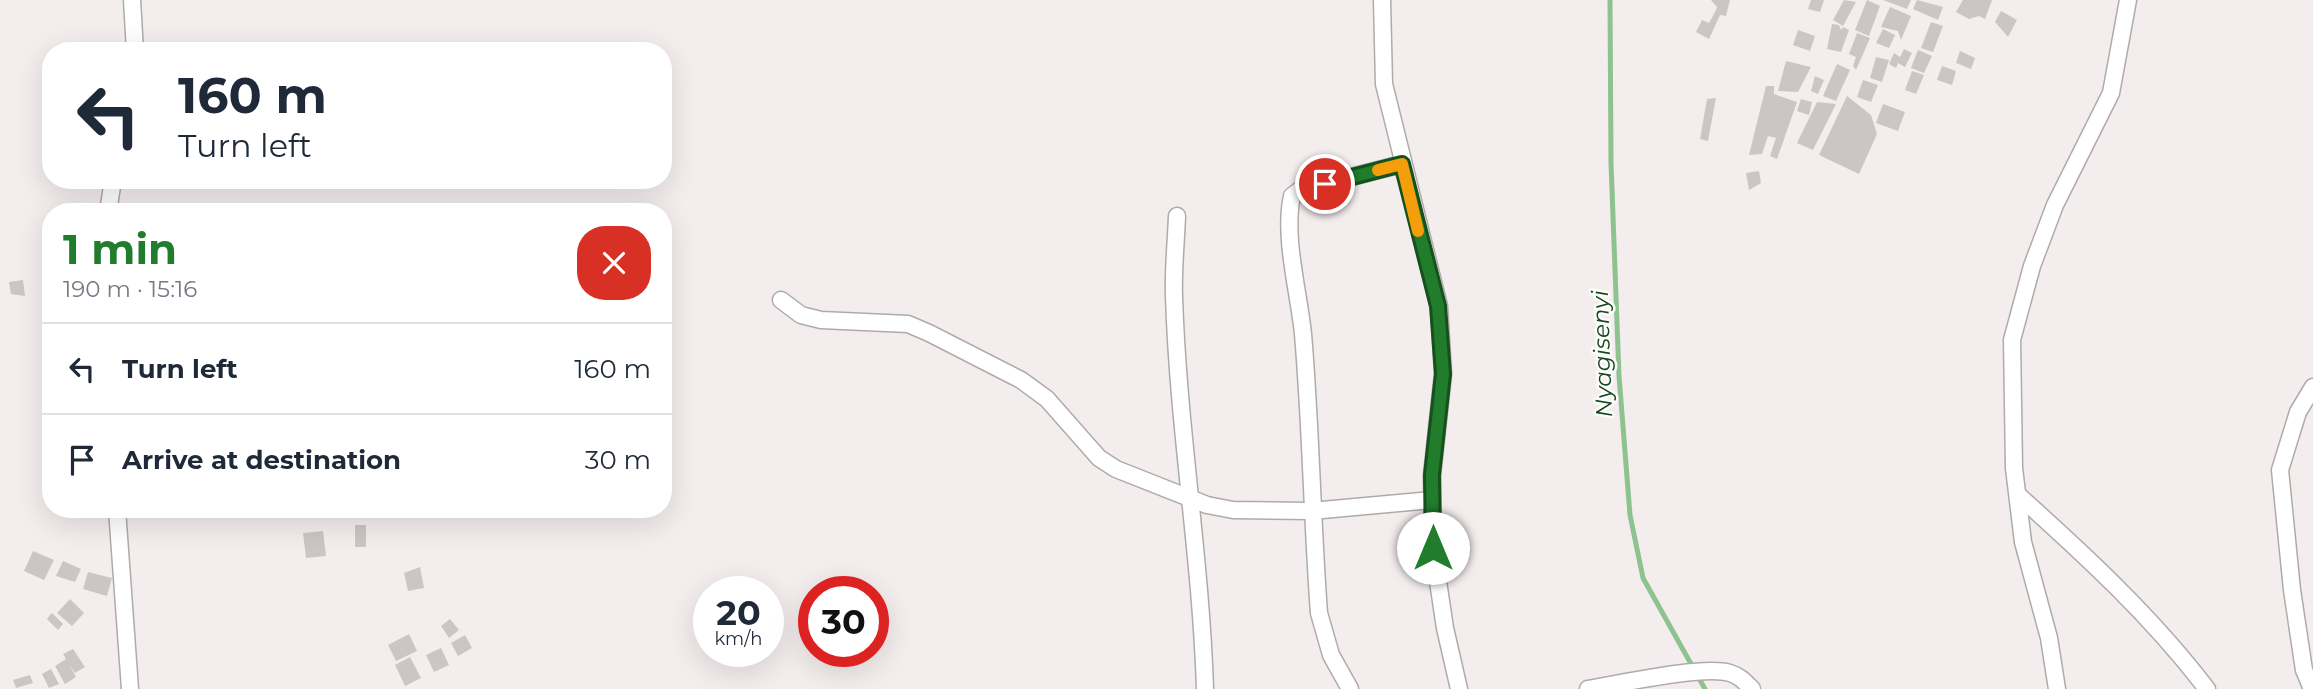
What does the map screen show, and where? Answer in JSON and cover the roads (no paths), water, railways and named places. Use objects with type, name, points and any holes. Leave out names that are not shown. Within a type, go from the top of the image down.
[{"type":"street","points":[[132,0],[134,42]]},
{"type":"street","points":[[1382,0],[1384,84],[1438,306],[1443,374],[1432,500],[1433,548],[1445,628],[1459,689]]},
{"type":"street","points":[[2057,689],[2049,638],[2023,542],[2014,468],[2012,340],[2017,316],[2056,205],[2110,93],[2128,0]]},
{"type":"street","points":[[1350,689],[1331,655],[1319,613],[1311,511],[1303,334],[1293,258],[1292,196],[1300,190],[1402,164]]},
{"type":"street","points":[[1177,216],[1173,294],[1188,496],[1203,617],[1205,689]]},
{"type":"street","points":[[780,300],[801,316],[908,324],[929,332],[1021,380],[1047,398],[1099,458],[1116,469],[1207,505],[1233,510],[1311,511],[1432,500]]},
{"type":"street","points":[[2312,689],[2304,670],[2294,603],[2280,470],[2298,412],[2313,387]]},
{"type":"street","points":[[2018,495],[2105,576],[2173,645],[2207,689]]},
{"type":"street","points":[[118,518],[130,689]]},
{"type":"street","points":[[1588,689],[1694,673],[1728,672],[1742,678],[1752,689]]},
{"type":"waterway","name":"Nyagisenyi","points":[[1610,0],[1611,163],[1619,376],[1630,515],[1643,578],[1705,689]]}]
